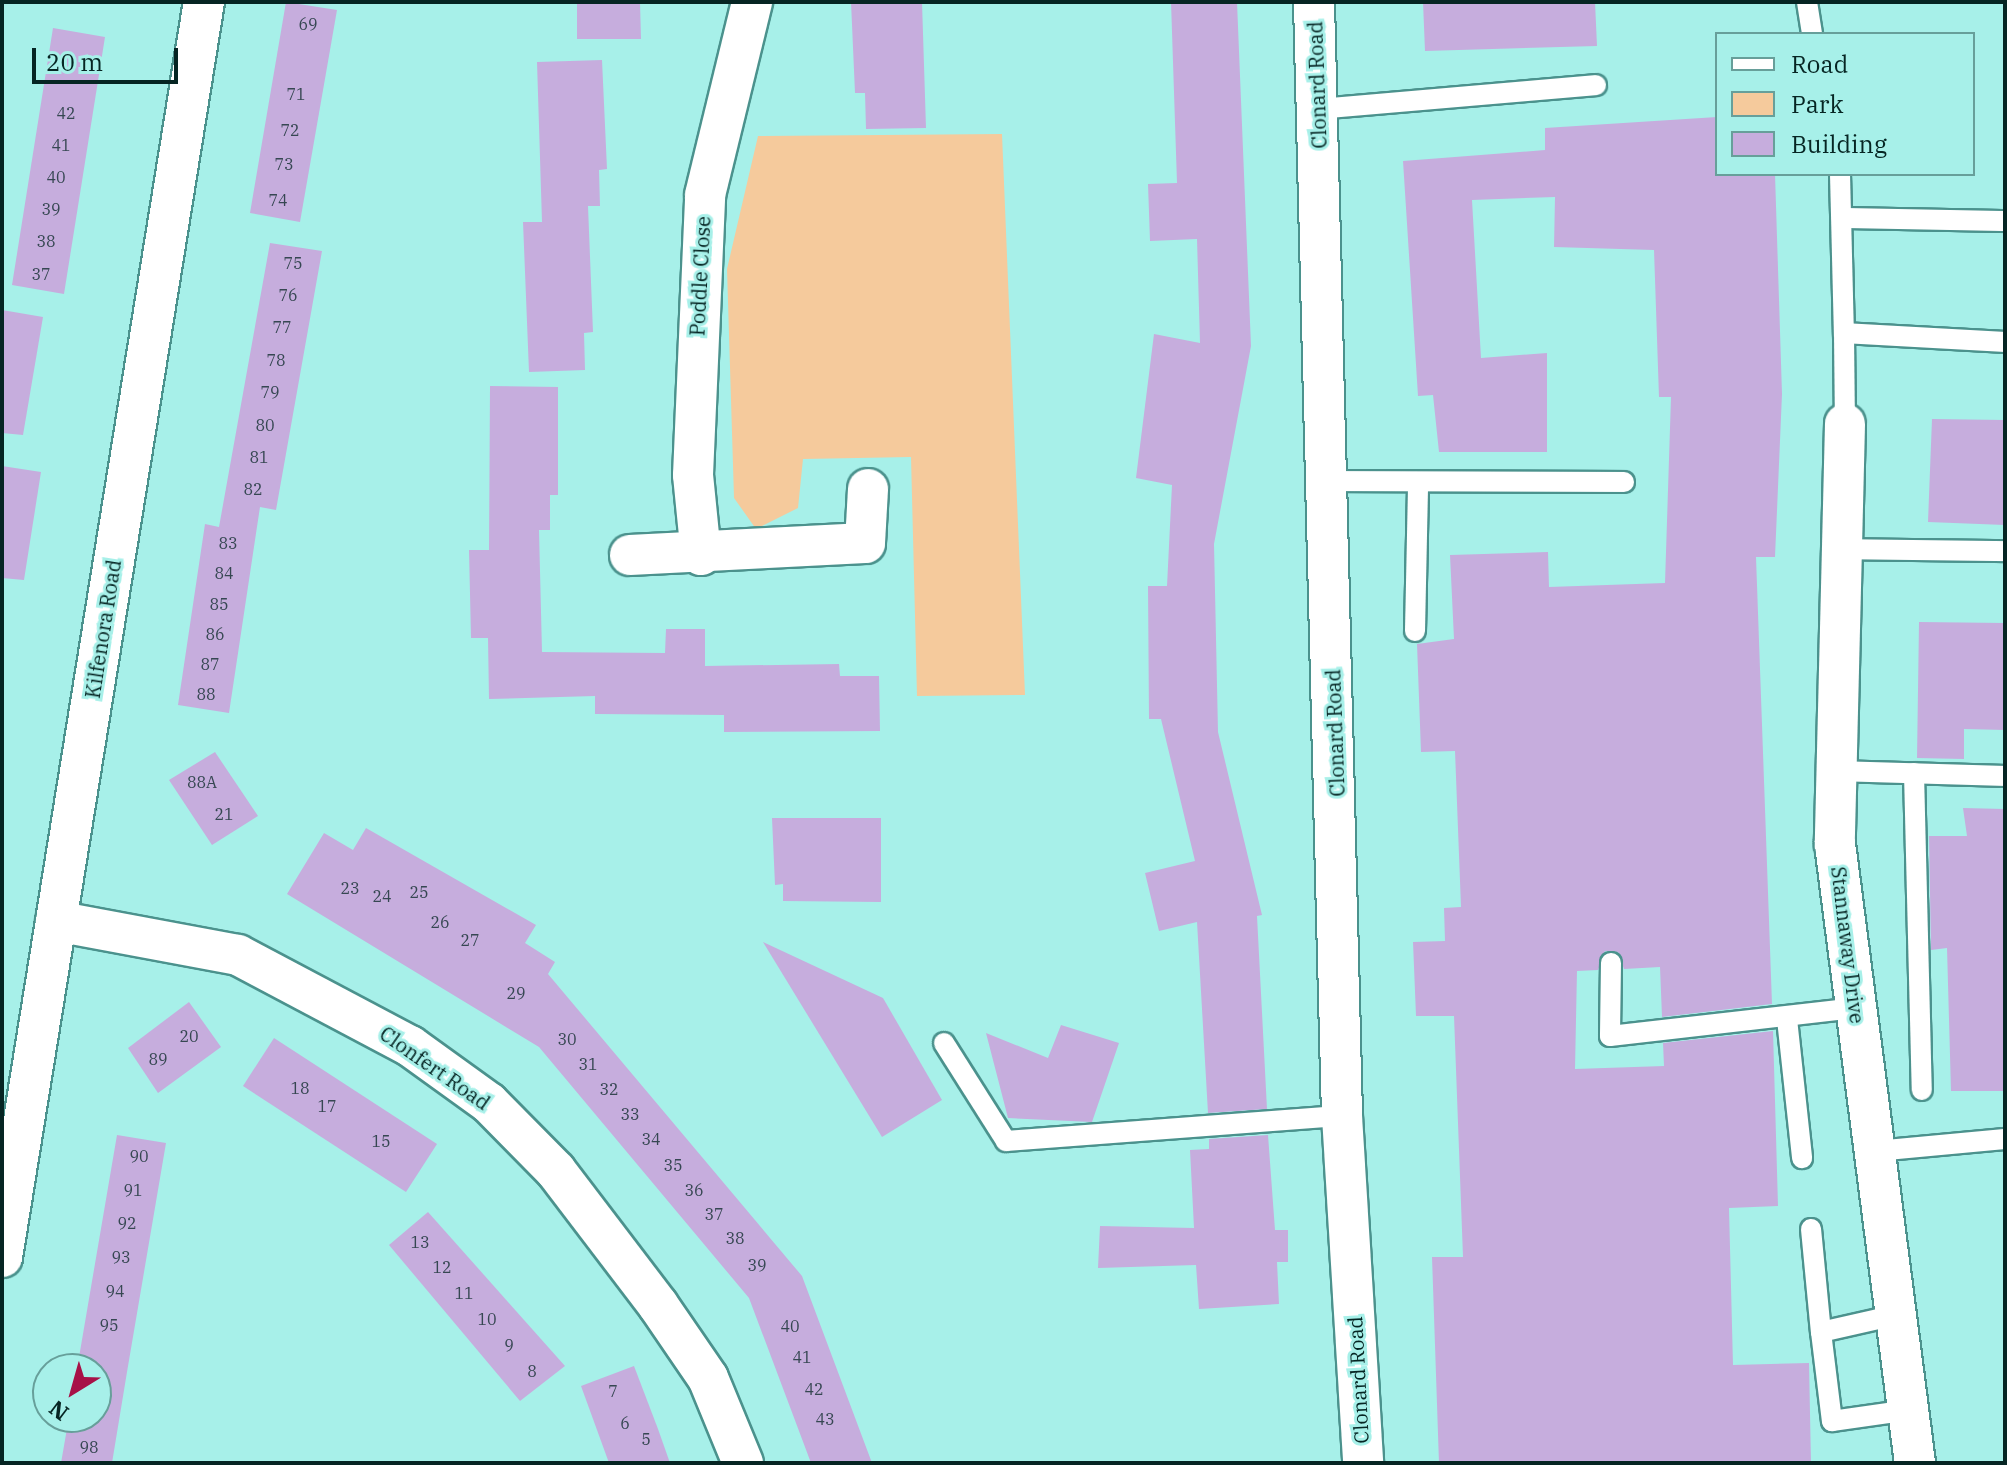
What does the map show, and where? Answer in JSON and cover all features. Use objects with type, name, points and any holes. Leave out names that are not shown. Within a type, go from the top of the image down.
[{"type":"street","name":"Kilfenora Road","points":[[2,1257],[204,2]]},
{"type":"street","name":"Poddle Close","points":[[701,555],[693,475],[705,195],[752,2]]},
{"type":"street","name":"Clonard Road","points":[[1314,2],[1342,1116],[1363,1463]]},
{"type":"street","name":"Stannaway Drive","points":[[1845,424],[1835,844],[1915,1463]]},
{"type":"street","points":[[630,555],[701,555],[865,543],[868,489]]},
{"type":"street","name":"Clonfert Road","points":[[56,921],[238,955],[410,1046],[489,1103],[556,1171],[658,1305],[708,1378],[743,1463]]},
{"type":"lane","points":[[1807,2],[1812,32]]},
{"type":"lane","points":[[1318,109],[1596,85]]},
{"type":"lane","points":[[1840,176],[1845,424]]},
{"type":"lane","points":[[1843,218],[2005,221]]},
{"type":"lane","points":[[1844,333],[2005,342]]},
{"type":"lane","points":[[1328,481],[1624,482]]},
{"type":"lane","points":[[1415,631],[1418,482]]},
{"type":"lane","points":[[1841,549],[2005,551]]},
{"type":"lane","points":[[1837,771],[2005,776]]},
{"type":"lane","points":[[1914,773],[1922,1090]]},
{"type":"lane","points":[[1611,963],[1610,1036],[1787,1019],[1856,1008]]},
{"type":"lane","points":[[1787,1019],[1802,1158]]},
{"type":"lane","points":[[944,1043],[1006,1141],[1342,1116]]},
{"type":"lane","points":[[1875,1151],[2005,1139]]},
{"type":"lane","points":[[1811,1229],[1832,1421],[1909,1410]]},
{"type":"lane","points":[[1821,1332],[1896,1315]]},
{"type":"green space","points":[[1002,134],[1025,695],[917,696],[911,457],[803,459],[798,508],[756,529],[734,498],[727,269],[758,136]]},
{"type":"building","points":[[286,2],[337,10],[300,222],[250,213]]},
{"type":"building","points":[[577,2],[640,2],[641,39],[577,39]]},
{"type":"building","points":[[851,2],[922,2],[926,128],[866,129],[865,93],[855,93]]},
{"type":"building","points":[[1171,2],[1237,2],[1251,346],[1214,544],[1218,732],[1262,915],[1257,916],[1267,1109],[1208,1113],[1197,922],[1159,931],[1145,873],[1195,861],[1161,719],[1149,719],[1148,586],[1167,586],[1172,485],[1136,478],[1154,334],[1200,343],[1197,239],[1150,241],[1148,184],[1177,183]]},
{"type":"building","points":[[1423,2],[1595,2],[1597,46],[1425,51]]},
{"type":"building","points":[[53,28],[105,37],[64,294],[12,285]]},
{"type":"building","points":[[602,60],[607,169],[599,170],[600,206],[588,206],[593,332],[584,333],[585,370],[529,372],[523,222],[542,222],[537,62]]},
{"type":"building","points":[[1715,117],[1715,176],[1775,176],[1782,394],[1775,557],[1756,557],[1772,1004],[1662,1017],[1660,967],[1624,969],[1618,952],[1605,951],[1598,970],[1577,971],[1575,1069],[1664,1066],[1663,1043],[1773,1031],[1778,1206],[1729,1208],[1733,1365],[1809,1363],[1811,1463],[1439,1463],[1432,1257],[1463,1257],[1454,1016],[1416,1016],[1413,942],[1445,941],[1444,908],[1461,907],[1455,751],[1421,752],[1417,644],[1454,639],[1450,555],[1548,552],[1549,587],[1665,583],[1671,397],[1659,397],[1654,250],[1554,247],[1555,197],[1472,200],[1481,358],[1547,353],[1547,452],[1439,452],[1433,395],[1418,396],[1403,161],[1545,150],[1545,128]]},
{"type":"building","points":[[270,243],[322,251],[276,510],[260,507],[229,713],[178,705],[205,524],[219,527]]},
{"type":"building","points":[[2,310],[43,317],[23,435],[2,433]]},
{"type":"building","points":[[490,386],[558,387],[558,495],[550,495],[550,530],[539,530],[542,652],[665,653],[666,629],[705,629],[705,666],[839,664],[840,676],[879,676],[880,731],[724,732],[724,715],[595,714],[595,696],[489,699],[488,638],[471,638],[469,550],[489,550]]},
{"type":"building","points":[[1932,419],[2005,420],[2005,525],[1928,522]]},
{"type":"building","points":[[2,466],[41,472],[24,580],[2,578]]},
{"type":"building","points":[[1919,622],[2005,623],[2005,730],[1964,729],[1964,759],[1917,758]]},
{"type":"building","points":[[215,752],[258,816],[212,845],[169,780]]},
{"type":"building","points":[[1963,808],[2005,809],[2005,1091],[1951,1091],[1947,948],[1931,950],[1929,836],[1967,836]]},
{"type":"building","points":[[772,818],[881,818],[881,902],[783,901],[783,884],[775,885]]},
{"type":"building","points":[[366,828],[536,925],[525,943],[555,962],[548,974],[802,1276],[872,1463],[811,1463],[749,1298],[539,1047],[287,894],[324,833],[353,850]]},
{"type":"building","points":[[763,942],[883,998],[942,1100],[882,1137]]},
{"type":"building","points":[[189,1002],[221,1047],[158,1093],[128,1048]]},
{"type":"building","points":[[1061,1025],[1119,1043],[1092,1122],[1008,1118],[986,1033],[1048,1058]]},
{"type":"building","points":[[274,1038],[437,1144],[406,1192],[243,1086]]},
{"type":"building","points":[[117,1135],[166,1143],[112,1463],[61,1463],[66,1433],[112,1433],[112,1353],[80,1353]]},
{"type":"building","points":[[1268,1135],[1275,1230],[1288,1230],[1288,1262],[1277,1262],[1279,1304],[1199,1309],[1196,1265],[1098,1268],[1100,1226],[1194,1228],[1190,1150],[1209,1149],[1209,1139]]},
{"type":"building","points":[[428,1212],[565,1366],[520,1401],[389,1245]]},
{"type":"building","points":[[634,1366],[670,1463],[609,1463],[581,1386]]}]
